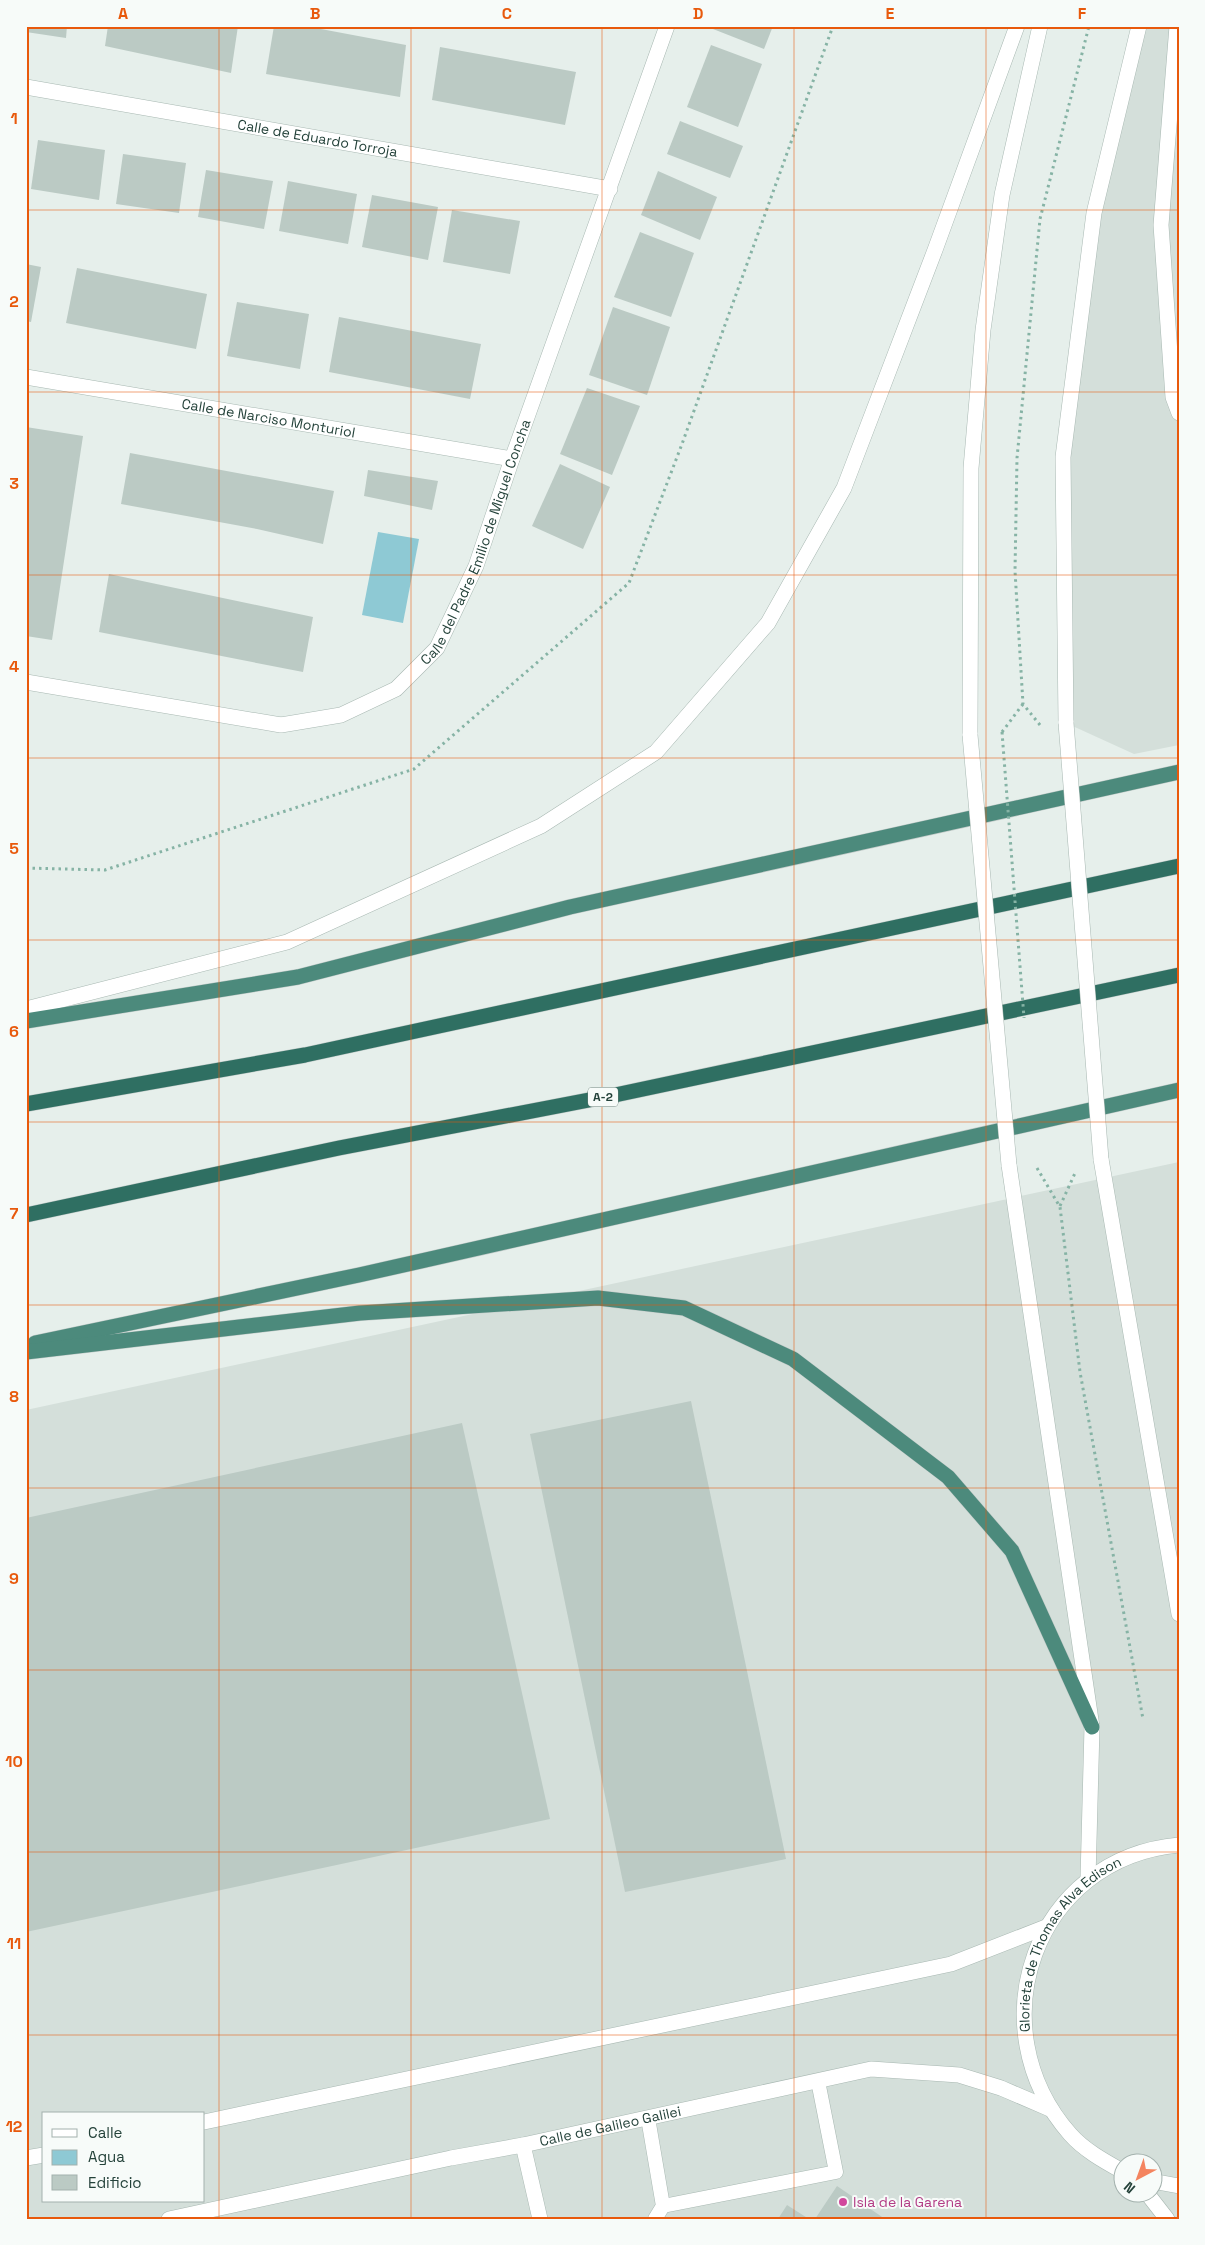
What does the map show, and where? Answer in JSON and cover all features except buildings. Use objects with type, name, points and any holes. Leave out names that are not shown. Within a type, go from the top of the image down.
[{"type":"highway","points":[[26,1021],[298,977],[570,906],[1179,772]]},
{"type":"highway","points":[[26,1104],[305,1055],[1179,866]]},
{"type":"highway","name":"A-2","points":[[26,1215],[339,1148],[614,1095],[1179,975]]},
{"type":"highway","points":[[26,1344],[359,1274],[1179,1090]]},
{"type":"highway","points":[[26,1352],[360,1313],[598,1298],[684,1308],[793,1359],[948,1478],[1012,1551],[1092,1727]]},
{"type":"street","name":"Calle del Padre Emilio de Miguel Concha","points":[[26,682],[281,725],[341,715],[380,697],[396,689],[437,648],[476,566],[512,459],[610,190],[667,26]]},
{"type":"street","points":[[26,1010],[287,942],[541,826],[656,752],[768,623],[844,488],[936,250],[1017,26]]},
{"type":"street","points":[[1040,26],[1002,196],[983,330],[971,468],[970,735],[1010,1165],[1092,1727],[1091,1838],[1088,1879]]},
{"type":"street","points":[[1139,26],[1094,213],[1063,457],[1066,723],[1101,1159],[1179,1614]]},
{"type":"street","points":[[1177,26],[1161,225],[1173,397],[1179,413]]},
{"type":"street","name":"Calle de Eduardo Torroja","points":[[26,87],[610,190]]},
{"type":"street","name":"Calle de Narciso Monturiol","points":[[26,377],[512,459]]},
{"type":"street","name":"Glorieta de Thomas Alva Edison","points":[[1112,2166],[1098,2158],[1071,2135],[1050,2109],[1030,2064],[1023,2025],[1026,1977],[1046,1927],[1067,1899],[1088,1879],[1122,1859],[1158,1847],[1179,1845]]},
{"type":"street","points":[[205,2122],[951,1964],[1046,1927]]},
{"type":"street","name":"Calle de Galileo Galilei","points":[[169,2219],[871,2070],[959,2075],[1001,2088],[1050,2109]]},
{"type":"street","points":[[523,2145],[540,2219]]},
{"type":"street","points":[[26,2158],[42,2154]]},
{"type":"street","points":[[1162,2183],[1179,2186]]},
{"type":"street","points":[[1154,2202],[1167,2219]]},
{"type":"lane","points":[[654,2219],[663,2206],[836,2172],[818,2081]]},
{"type":"lane","points":[[648,2118],[663,2206]]},
{"type":"path","points":[[26,868],[105,870],[414,769],[629,583],[703,389],[833,26]]},
{"type":"path","points":[[1044,729],[1023,704],[1016,571],[1017,458],[1040,219],[1089,26]]},
{"type":"path","points":[[1023,704],[1002,732],[1025,1028]]},
{"type":"path","points":[[1036,1167],[1060,1207],[1080,1372],[1143,1719]]},
{"type":"path","points":[[1060,1207],[1077,1168]]},
{"type":"shaded area","points":[[1139,26],[1179,26],[1179,745],[1134,754],[1066,723],[1063,457],[1094,213]]},
{"type":"shaded area","points":[[1179,1162],[1179,2219],[26,2219],[26,1410]]},
{"type":"water","points":[[378,532],[419,539],[403,623],[362,615]]},
{"type":"place","name":"Isla de la Garena","points":[[843,2202]]}]
